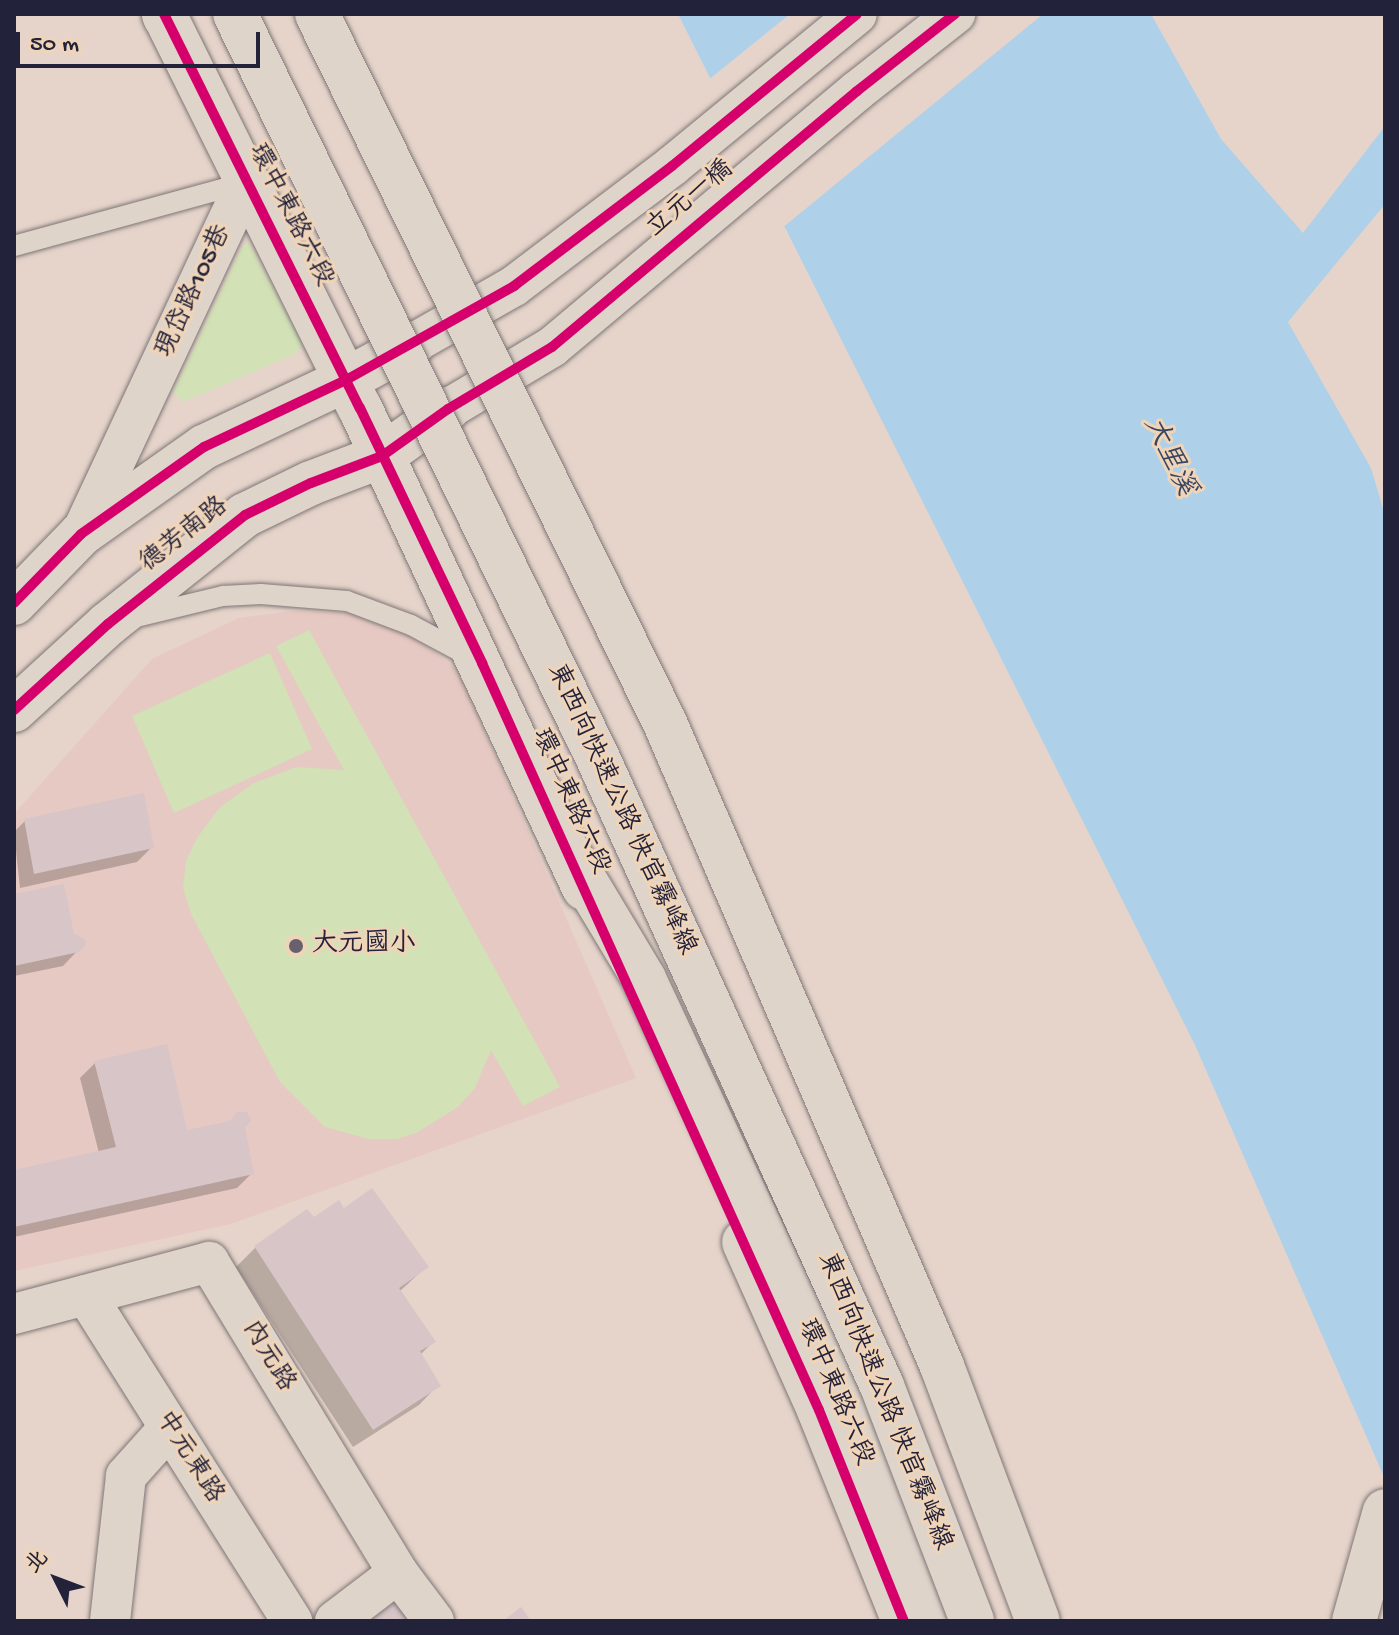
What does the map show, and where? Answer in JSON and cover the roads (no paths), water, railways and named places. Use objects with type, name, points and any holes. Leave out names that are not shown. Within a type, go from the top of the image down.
[{"type":"main road","name":"東西向快速公路 快官霧峰線","points":[[235,14],[596,754],[882,1386],[972,1621]]},
{"type":"main road","name":"環中東路六段","points":[[254,14],[448,409],[895,1378],[992,1621]]},
{"type":"main road","points":[[317,14],[665,723],[942,1366],[1038,1621]]},
{"type":"main road","name":"環中東路六段","points":[[164,15],[346,380],[482,663],[819,1410],[904,1621]]},
{"type":"main road","points":[[14,603],[81,534],[204,447],[346,380],[414,343]]},
{"type":"main road","name":"德芳南路","points":[[14,710],[108,624],[245,515],[311,483],[382,456],[448,409]]},
{"type":"main road","points":[[569,854],[657,1007],[842,1402],[930,1621]]},
{"type":"main road","points":[[1354,1621],[1385,1511]]},
{"type":"street","name":"立元一橋","points":[[414,343],[514,286],[672,166],[857,14]]},
{"type":"street","name":"立元一橋","points":[[448,409],[552,347],[857,91],[955,14]]},
{"type":"street","name":"現岱路105巷","points":[[81,534],[246,182]]},
{"type":"street","name":"內元路","points":[[14,1314],[209,1262],[398,1573],[434,1621]]},
{"type":"street","name":"中元東路","points":[[86,1295],[292,1621]]},
{"type":"street","points":[[110,1621],[126,1476],[168,1429]]},
{"type":"street","points":[[335,1621],[398,1573]]},
{"type":"lane","name":"現岱路105巷","points":[[14,246],[246,182]]},
{"type":"lane","points":[[108,624],[223,596],[261,594],[347,601],[411,625],[482,663]]},
{"type":"water","name":"大里溪","points":[[678,14],[1151,14],[1221,139],[1303,233],[1385,126],[1385,204],[1288,322],[1371,468],[1385,515],[1385,1479],[1195,1045]]},
{"type":"place","name":"大元國小","points":[[296,946]]}]
